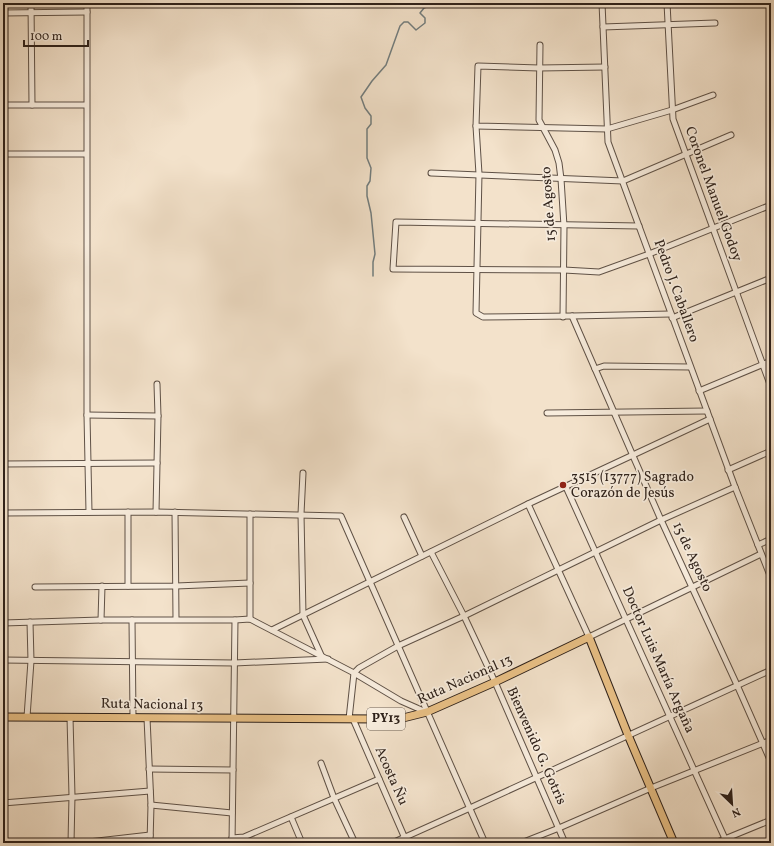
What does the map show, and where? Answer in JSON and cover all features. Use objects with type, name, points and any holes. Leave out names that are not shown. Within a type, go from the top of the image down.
[{"type":"highway","name":"Ruta Nacional 13","points":[[3,718],[403,718],[427,712],[495,682],[589,637]]},
{"type":"highway","points":[[589,637],[628,735],[674,843]]},
{"type":"street","points":[[31,3],[32,105]]},
{"type":"street","points":[[87,3],[87,415],[89,512]]},
{"type":"street","name":"Pedro J. Caballero","points":[[602,3],[608,142],[728,470],[771,578]]},
{"type":"street","name":"Coronel Manuel Godoy","points":[[668,3],[673,119],[771,387]]},
{"type":"street","points":[[3,13],[87,12]]},
{"type":"street","points":[[604,27],[715,23]]},
{"type":"street","name":"15 de Agosto","points":[[540,45],[539,120],[555,150],[561,179],[564,226],[563,316]]},
{"type":"street","points":[[605,67],[539,68],[478,66],[476,126],[479,174],[476,313],[483,317],[672,316],[771,278]]},
{"type":"street","points":[[476,126],[607,129],[672,110],[713,95]]},
{"type":"street","points":[[3,105],[86,104]]},
{"type":"street","points":[[431,173],[623,181],[730,136]]},
{"type":"street","points":[[3,154],[86,154]]},
{"type":"street","points":[[639,226],[564,226],[396,222],[393,269],[564,270],[599,272],[649,254],[771,205]]},
{"type":"street","name":"15 de Agosto","points":[[572,316],[661,520],[693,587],[771,762]]},
{"type":"street","points":[[699,391],[771,361]]},
{"type":"street","points":[[595,369],[604,366],[690,367]]},
{"type":"street","points":[[156,512],[158,416],[157,384]]},
{"type":"street","points":[[547,412],[707,412]]},
{"type":"street","points":[[87,415],[158,416]]},
{"type":"street","points":[[272,630],[528,504],[710,419]]},
{"type":"street","points":[[728,470],[771,451]]},
{"type":"street","points":[[3,464],[157,463]]},
{"type":"street","points":[[303,472],[301,514],[303,615],[321,655]]},
{"type":"street","name":"Doctor Luis María Argaña","points":[[566,486],[726,841]]},
{"type":"street","points":[[354,673],[359,668],[398,646],[464,616],[661,520],[735,487]]},
{"type":"street","points":[[528,504],[589,637],[627,620],[761,554]]},
{"type":"street","points":[[128,512],[128,586]]},
{"type":"street","points":[[175,512],[176,619]]},
{"type":"street","points":[[3,513],[175,512],[341,516],[371,581],[485,843]]},
{"type":"street","points":[[250,514],[250,619]]},
{"type":"street","points":[[404,517],[422,556]]},
{"type":"street","points":[[758,545],[771,539]]},
{"type":"street","name":"Bienvenido G. Gotris","points":[[431,552],[464,616],[495,682],[565,843]]},
{"type":"street","points":[[35,587],[176,586],[250,583]]},
{"type":"street","points":[[101,620],[102,586]]},
{"type":"street","points":[[3,623],[101,620],[250,619],[329,659],[401,701],[427,712]]},
{"type":"street","points":[[132,620],[133,718]]},
{"type":"street","points":[[235,620],[232,840],[244,837],[379,779]]},
{"type":"street","points":[[27,717],[31,661],[30,622]]},
{"type":"street","points":[[3,660],[234,663],[329,659]]},
{"type":"street","points":[[392,843],[771,670]]},
{"type":"street","name":"Acosta Ñu","points":[[354,673],[351,719],[407,843]]},
{"type":"street","points":[[70,717],[72,796],[71,843]]},
{"type":"street","points":[[147,718],[151,805],[150,843]]},
{"type":"street","points":[[521,843],[651,788],[771,740]]},
{"type":"street","points":[[321,763],[334,798],[355,843]]},
{"type":"street","points":[[149,769],[233,770]]},
{"type":"street","points":[[3,803],[72,796],[150,791]]},
{"type":"street","points":[[151,805],[232,813]]},
{"type":"street","points":[[291,817],[302,843]]},
{"type":"street","points":[[715,843],[726,841],[771,820]]},
{"type":"street","points":[[80,843],[150,836]]},
{"type":"waterway","points":[[373,276],[373,262],[375,254],[371,213],[367,196],[367,186],[370,181],[371,168],[367,158],[367,129],[371,124],[371,116],[365,108],[361,97],[386,65],[400,26],[404,22],[408,22],[416,30],[425,23],[425,18],[420,13],[424,8],[439,3]]},
{"type":"place","name":"3515 (13777) Sagrado Corazón de Jesús","points":[[563,485]]}]
